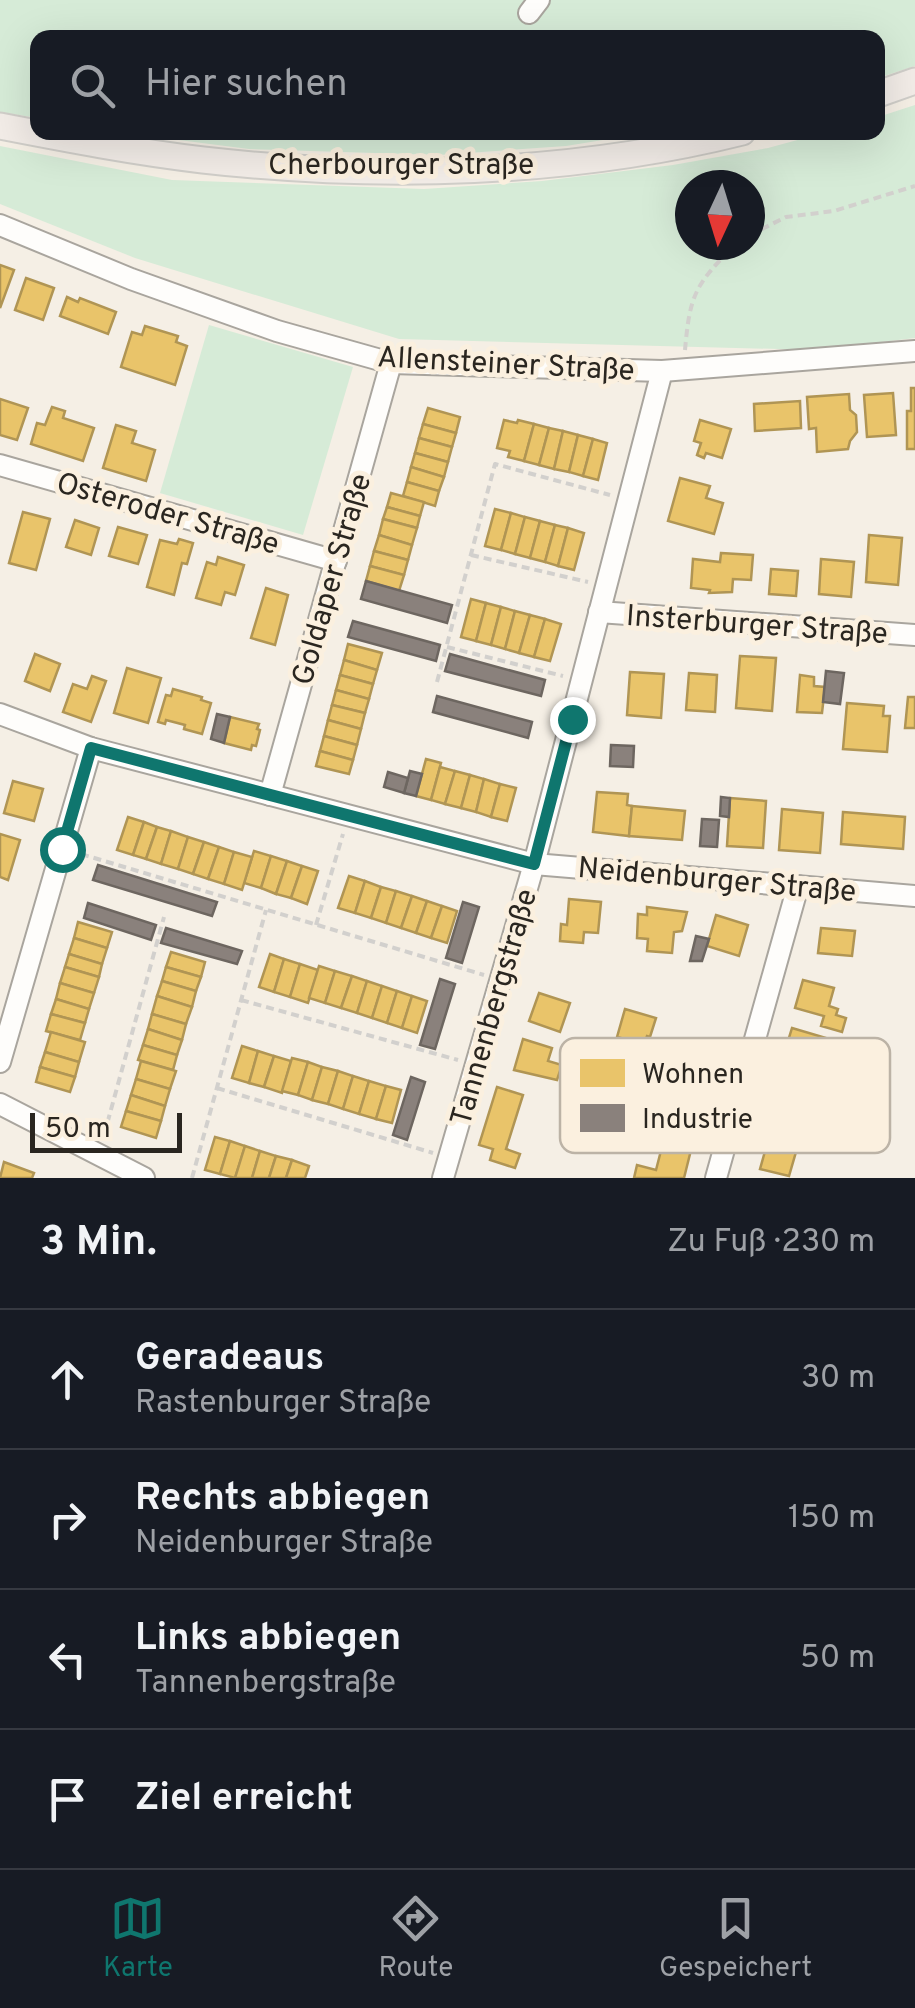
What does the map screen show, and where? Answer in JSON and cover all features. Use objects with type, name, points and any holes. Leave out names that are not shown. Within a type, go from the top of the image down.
[{"type":"main road","points":[[885,91],[915,80]]},
{"type":"main road","name":"Cherbourger Straße","points":[[0,126],[30,132]]},
{"type":"main road","name":"Cherbourger Straße","points":[[76,140],[203,160],[328,170],[455,170],[544,164],[638,153],[702,140]]},
{"type":"street","name":"Allensteiner Straße","points":[[0,224],[131,280],[276,331],[391,363],[673,371],[915,351]]},
{"type":"street","name":"Goldaper Straße","points":[[270,795],[391,363]]},
{"type":"street","name":"Tannenbergstraße","points":[[446,1168],[534,864],[628,500],[673,371]]},
{"type":"street","name":"Osteroder Straße","points":[[0,465],[336,561]]},
{"type":"street","name":"Insterburger Straße","points":[[600,612],[915,635]]},
{"type":"street","name":"Neidenburger Straße","points":[[0,714],[91,748],[534,864],[915,896]]},
{"type":"street","points":[[0,1062],[91,748]]},
{"type":"street","points":[[755,1038],[798,886]]},
{"type":"street","points":[[0,1104],[144,1178]]},
{"type":"street","points":[[716,1178],[723,1153]]},
{"type":"path","points":[[765,228],[786,218],[834,210],[915,186]]},
{"type":"path","points":[[673,371],[692,296],[719,260]]},
{"type":"path","points":[[438,682],[494,464],[628,500]]},
{"type":"path","points":[[471,555],[606,586]]},
{"type":"path","points":[[447,647],[582,680]]},
{"type":"path","points":[[316,925],[349,816]]},
{"type":"path","points":[[62,849],[500,980]]},
{"type":"path","points":[[192,1178],[266,910]]},
{"type":"path","points":[[99,1154],[164,917]]},
{"type":"path","points":[[241,1000],[476,1065]]},
{"type":"path","points":[[217,1088],[446,1168]]},
{"type":"green space","points":[[0,0],[915,0],[915,66],[885,76],[885,30],[30,30],[30,117],[0,112]]},
{"type":"green space","points":[[915,105],[915,338],[814,350],[399,339],[135,258],[0,204],[0,146],[172,180],[424,189],[542,181],[673,165],[797,140],[885,140],[885,115]]},
{"type":"green space","points":[[179,140],[603,140],[439,155],[249,149]]},
{"type":"green space","points":[[209,325],[353,367],[303,535],[160,493]]},
{"type":"building: Wohnen","points":[[0,265],[14,270],[0,308]]},
{"type":"building: Wohnen","points":[[26,278],[54,288],[43,320],[15,310]]},
{"type":"building: Wohnen","points":[[67,297],[116,312],[108,334],[60,316]]},
{"type":"building: Wohnen","points":[[145,326],[178,336],[176,342],[187,346],[175,385],[121,367],[132,332],[142,335]]},
{"type":"building: Wohnen","points":[[911,388],[915,388],[915,449],[907,449],[907,411],[911,411]]},
{"type":"building: Wohnen","points":[[893,393],[896,435],[867,437],[864,395]]},
{"type":"building: Wohnen","points":[[849,394],[857,432],[848,449],[817,452],[816,428],[809,429],[807,397]]},
{"type":"building: Wohnen","points":[[0,399],[28,408],[17,440],[0,435]]},
{"type":"building: Wohnen","points":[[800,401],[801,428],[755,431],[754,404]]},
{"type":"building: Wohnen","points":[[52,407],[65,411],[63,418],[94,428],[83,461],[31,444],[37,423],[45,425]]},
{"type":"building: Wohnen","points":[[428,408],[460,417],[456,433],[423,424]]},
{"type":"building: Wohnen","points":[[504,420],[534,424],[524,461],[508,457],[510,451],[497,448]]},
{"type":"building: Wohnen","points":[[700,420],[731,429],[722,458],[706,453],[704,458],[697,455],[701,443],[694,441]]},
{"type":"building: Wohnen","points":[[423,424],[456,433],[452,447],[419,438]]},
{"type":"building: Wohnen","points":[[534,424],[549,428],[539,465],[524,461]]},
{"type":"building: Wohnen","points":[[116,425],[136,431],[132,443],[155,450],[146,481],[103,468]]},
{"type":"building: Wohnen","points":[[549,428],[563,431],[554,469],[539,465]]},
{"type":"building: Wohnen","points":[[563,431],[578,435],[569,472],[554,469]]},
{"type":"building: Wohnen","points":[[578,435],[593,439],[583,476],[569,472]]},
{"type":"building: Wohnen","points":[[419,438],[452,447],[448,462],[415,453]]},
{"type":"building: Wohnen","points":[[593,439],[607,443],[598,480],[583,476]]},
{"type":"building: Wohnen","points":[[415,453],[448,462],[444,477],[411,467]]},
{"type":"building: Wohnen","points":[[411,467],[444,477],[439,491],[407,482]]},
{"type":"building: Wohnen","points":[[680,478],[710,486],[706,498],[723,503],[714,534],[668,521]]},
{"type":"building: Wohnen","points":[[407,482],[439,491],[435,506],[403,496]]},
{"type":"building: Wohnen","points":[[391,493],[424,502],[420,516],[387,507]]},
{"type":"building: Wohnen","points":[[387,507],[420,516],[417,528],[383,519]]},
{"type":"building: Wohnen","points":[[495,509],[511,513],[501,550],[485,546]]},
{"type":"building: Wohnen","points":[[23,512],[50,519],[36,570],[9,563]]},
{"type":"building: Wohnen","points":[[511,513],[525,517],[515,554],[501,550]]},
{"type":"building: Wohnen","points":[[525,517],[540,521],[530,558],[515,554]]},
{"type":"building: Wohnen","points":[[383,519],[417,528],[412,545],[379,535]]},
{"type":"building: Wohnen","points":[[75,520],[99,528],[91,555],[66,547]]},
{"type":"building: Wohnen","points":[[540,521],[555,525],[545,562],[530,558]]},
{"type":"building: Wohnen","points":[[555,525],[568,528],[558,566],[545,562]]},
{"type":"building: Wohnen","points":[[118,527],[147,535],[138,564],[109,556]]},
{"type":"building: Wohnen","points":[[568,528],[584,533],[574,570],[558,566]]},
{"type":"building: Wohnen","points":[[379,535],[412,545],[408,560],[374,551]]},
{"type":"building: Wohnen","points":[[869,535],[902,538],[898,585],[866,582]]},
{"type":"building: Wohnen","points":[[179,539],[193,543],[187,564],[182,563],[174,595],[147,587],[160,540],[177,544]]},
{"type":"building: Wohnen","points":[[374,551],[408,560],[404,575],[370,566]]},
{"type":"building: Wohnen","points":[[721,553],[753,555],[751,580],[733,579],[732,592],[709,593],[710,590],[691,588],[693,559],[720,562]]},
{"type":"building: Wohnen","points":[[218,557],[244,565],[235,595],[225,592],[221,605],[196,598],[207,562],[216,565]]},
{"type":"building: Wohnen","points":[[821,559],[854,562],[851,597],[819,594]]},
{"type":"building: Wohnen","points":[[370,566],[404,575],[399,591],[366,581]]},
{"type":"building: Wohnen","points":[[771,569],[798,571],[796,596],[769,594]]},
{"type":"building: Wohnen","points":[[266,588],[288,595],[275,645],[251,638]]},
{"type":"building: Wohnen","points":[[471,599],[486,603],[476,641],[461,637]]},
{"type":"building: Wohnen","points":[[486,603],[501,607],[491,645],[476,641]]},
{"type":"building: Wohnen","points":[[501,607],[515,611],[505,649],[491,645]]},
{"type":"building: Wohnen","points":[[515,611],[530,615],[519,653],[505,649]]},
{"type":"building: Wohnen","points":[[530,615],[545,619],[534,657],[519,653]]},
{"type":"building: Wohnen","points":[[545,619],[561,624],[550,661],[534,657]]},
{"type":"building: Wohnen","points":[[348,644],[382,653],[377,670],[344,660]]},
{"type":"building: Wohnen","points":[[35,654],[60,664],[50,691],[25,681]]},
{"type":"building: Wohnen","points":[[740,656],[776,658],[772,711],[736,708]]},
{"type":"building: Wohnen","points":[[344,660],[377,670],[373,684],[340,675]]},
{"type":"building: Wohnen","points":[[127,668],[161,678],[148,723],[114,713]]},
{"type":"building: Wohnen","points":[[630,672],[664,674],[661,718],[627,715]]},
{"type":"building: Wohnen","points":[[689,673],[717,675],[715,712],[686,710]]},
{"type":"building: Wohnen","points":[[340,675],[373,684],[369,699],[336,690]]},
{"type":"building: Wohnen","points":[[800,675],[814,677],[814,686],[825,687],[822,713],[797,712]]},
{"type":"building: Wohnen","points":[[92,676],[106,681],[91,722],[63,712],[73,684],[87,689]]},
{"type":"building: Wohnen","points":[[173,689],[211,703],[202,734],[184,729],[185,725],[158,722],[166,695],[171,696]]},
{"type":"building: Wohnen","points":[[336,690],[369,699],[365,713],[332,705]]},
{"type":"building: Wohnen","points":[[908,697],[915,697],[915,728],[905,728]]},
{"type":"building: Wohnen","points":[[847,703],[884,706],[883,716],[890,716],[887,752],[843,749]]},
{"type":"building: Wohnen","points":[[332,705],[365,713],[361,729],[328,720]]},
{"type":"building: Wohnen","points":[[230,717],[259,724],[256,746],[252,745],[251,750],[224,743]]},
{"type":"building: Wohnen","points":[[328,720],[361,729],[357,745],[324,736]]},
{"type":"building: Wohnen","points":[[324,736],[357,745],[353,760],[320,751]]},
{"type":"building: Wohnen","points":[[320,751],[353,760],[349,774],[316,766]]},
{"type":"building: Wohnen","points":[[426,759],[441,763],[431,800],[416,796]]},
{"type":"building: Wohnen","points":[[440,767],[455,771],[445,804],[431,800]]},
{"type":"building: Wohnen","points":[[455,771],[470,775],[461,808],[445,804]]},
{"type":"building: Wohnen","points":[[470,775],[484,779],[476,812],[461,808]]},
{"type":"building: Wohnen","points":[[484,779],[500,784],[491,817],[476,812]]},
{"type":"building: Wohnen","points":[[13,781],[43,789],[34,821],[4,813]]},
{"type":"building: Wohnen","points":[[500,784],[516,788],[507,821],[491,817]]},
{"type":"building: Wohnen","points":[[597,792],[628,794],[627,805],[632,806],[629,836],[593,832]]},
{"type":"building: Wohnen","points":[[730,798],[766,801],[763,848],[727,846]]},
{"type":"building: Wohnen","points":[[632,806],[685,811],[682,840],[629,836]]},
{"type":"building: Wohnen","points":[[782,809],[823,813],[820,853],[779,850]]},
{"type":"building: Wohnen","points":[[843,812],[905,817],[903,849],[841,844]]},
{"type":"building: Wohnen","points":[[128,817],[144,822],[133,855],[117,850]]},
{"type":"building: Wohnen","points":[[144,822],[157,827],[146,859],[133,855]]},
{"type":"building: Wohnen","points":[[157,827],[171,831],[161,864],[146,859]]},
{"type":"building: Wohnen","points":[[171,831],[188,837],[178,869],[161,864]]},
{"type":"building: Wohnen","points":[[0,834],[20,840],[8,880],[0,877]]},
{"type":"building: Wohnen","points":[[188,837],[204,842],[193,874],[178,869]]},
{"type":"building: Wohnen","points":[[204,842],[219,847],[208,879],[193,874]]},
{"type":"building: Wohnen","points":[[219,847],[234,852],[224,884],[208,879]]},
{"type":"building: Wohnen","points":[[254,851],[271,856],[261,888],[244,883]]},
{"type":"building: Wohnen","points":[[234,852],[252,857],[242,890],[224,884]]},
{"type":"building: Wohnen","points":[[271,856],[287,861],[276,894],[261,888]]},
{"type":"building: Wohnen","points":[[287,861],[302,866],[291,898],[276,894]]},
{"type":"building: Wohnen","points":[[302,866],[318,871],[307,904],[291,898]]},
{"type":"building: Wohnen","points":[[349,876],[365,881],[355,913],[338,908]]},
{"type":"building: Wohnen","points":[[365,881],[381,887],[371,918],[355,913]]},
{"type":"building: Wohnen","points":[[381,887],[396,891],[386,923],[371,918]]},
{"type":"building: Wohnen","points":[[396,891],[412,896],[401,928],[386,923]]},
{"type":"building: Wohnen","points":[[412,896],[427,901],[416,933],[401,928]]},
{"type":"building: Wohnen","points":[[569,899],[601,902],[598,933],[584,932],[583,943],[560,941],[561,924],[567,925]]},
{"type":"building: Wohnen","points":[[427,901],[442,906],[431,938],[416,933]]},
{"type":"building: Wohnen","points":[[442,906],[457,911],[447,943],[431,938]]},
{"type":"building: Wohnen","points":[[647,907],[687,912],[682,931],[674,932],[672,953],[647,951],[648,939],[637,938],[638,914],[647,915]]},
{"type":"building: Wohnen","points":[[716,915],[748,925],[739,956],[707,946]]},
{"type":"building: Wohnen","points":[[78,922],[112,932],[107,948],[74,938]]},
{"type":"building: Wohnen","points":[[821,928],[855,931],[852,956],[818,953]]},
{"type":"building: Wohnen","points":[[74,938],[107,948],[102,964],[69,954]]},
{"type":"building: Wohnen","points":[[171,952],[205,962],[201,977],[166,967]]},
{"type":"building: Wohnen","points":[[69,954],[102,964],[99,977],[65,967]]},
{"type":"building: Wohnen","points":[[270,954],[284,959],[274,992],[259,987]]},
{"type":"building: Wohnen","points":[[284,959],[300,964],[290,997],[274,992]]},
{"type":"building: Wohnen","points":[[300,964],[318,970],[308,1003],[290,997]]},
{"type":"building: Wohnen","points":[[319,966],[335,971],[325,1003],[309,998]]},
{"type":"building: Wohnen","points":[[65,967],[99,977],[94,993],[60,983]]},
{"type":"building: Wohnen","points":[[166,967],[201,977],[196,991],[162,981]]},
{"type":"building: Wohnen","points":[[335,971],[352,976],[341,1008],[325,1003]]},
{"type":"building: Wohnen","points":[[352,976],[367,981],[357,1013],[341,1008]]},
{"type":"building: Wohnen","points":[[803,980],[834,988],[829,1006],[838,1009],[836,1015],[846,1018],[842,1032],[821,1026],[824,1016],[795,1008]]},
{"type":"building: Wohnen","points":[[162,981],[196,991],[192,1007],[157,996]]},
{"type":"building: Wohnen","points":[[367,981],[382,986],[372,1018],[357,1013]]},
{"type":"building: Wohnen","points":[[60,983],[94,993],[89,1009],[56,999]]},
{"type":"building: Wohnen","points":[[382,986],[397,991],[387,1023],[372,1018]]},
{"type":"building: Wohnen","points":[[397,991],[412,996],[402,1028],[387,1023]]},
{"type":"building: Wohnen","points":[[539,993],[570,1003],[560,1032],[529,1021]]},
{"type":"building: Wohnen","points":[[157,996],[192,1007],[186,1024],[152,1014]]},
{"type":"building: Wohnen","points":[[412,996],[427,1001],[417,1033],[402,1028]]},
{"type":"building: Wohnen","points":[[56,999],[89,1009],[85,1023],[51,1014]]},
{"type":"building: Wohnen","points":[[625,1009],[656,1018],[650,1037],[617,1037]]},
{"type":"building: Wohnen","points":[[51,1014],[85,1023],[80,1040],[46,1031]]},
{"type":"building: Wohnen","points":[[152,1014],[186,1024],[182,1040],[148,1029]]},
{"type":"building: Wohnen","points":[[792,1028],[826,1038],[789,1038]]},
{"type":"building: Wohnen","points":[[148,1029],[182,1040],[177,1055],[143,1045]]},
{"type":"building: Wohnen","points":[[51,1032],[85,1042],[79,1062],[45,1052]]},
{"type":"building: Wohnen","points":[[523,1039],[552,1048],[548,1061],[560,1064],[557,1080],[514,1070]]},
{"type":"building: Wohnen","points":[[143,1045],[177,1055],[173,1070],[138,1060]]},
{"type":"building: Wohnen","points":[[242,1046],[258,1051],[249,1083],[232,1078]]},
{"type":"building: Wohnen","points":[[258,1051],[274,1056],[264,1087],[249,1083]]},
{"type":"building: Wohnen","points":[[45,1052],[79,1062],[75,1077],[40,1067]]},
{"type":"building: Wohnen","points":[[274,1056],[291,1061],[282,1093],[264,1087]]},
{"type":"building: Wohnen","points":[[292,1058],[308,1062],[298,1095],[282,1091]]},
{"type":"building: Wohnen","points":[[141,1061],[176,1071],[170,1089],[136,1079]]},
{"type":"building: Wohnen","points":[[308,1062],[322,1067],[312,1100],[298,1095]]},
{"type":"building: Wohnen","points":[[40,1067],[75,1077],[70,1092],[36,1082]]},
{"type":"building: Wohnen","points":[[322,1067],[338,1071],[328,1104],[312,1100]]},
{"type":"building: Wohnen","points":[[338,1071],[353,1076],[343,1109],[328,1104]]},
{"type":"building: Wohnen","points":[[353,1076],[369,1081],[359,1114],[343,1109]]},
{"type":"building: Wohnen","points":[[136,1079],[170,1089],[165,1106],[131,1095]]},
{"type":"building: Wohnen","points":[[369,1081],[386,1086],[376,1119],[359,1114]]},
{"type":"building: Wohnen","points":[[386,1086],[401,1090],[392,1123],[376,1119]]},
{"type":"building: Wohnen","points":[[497,1087],[523,1095],[506,1149],[520,1154],[515,1168],[490,1160],[493,1149],[479,1145]]},
{"type":"building: Wohnen","points":[[131,1095],[165,1106],[161,1121],[126,1111]]},
{"type":"building: Wohnen","points":[[126,1111],[161,1121],[156,1138],[121,1127]]},
{"type":"building: Wohnen","points":[[215,1137],[230,1141],[220,1174],[205,1170]]},
{"type":"building: Wohnen","points":[[230,1141],[245,1146],[235,1178],[220,1174]]},
{"type":"building: Wohnen","points":[[245,1146],[260,1151],[252,1178],[235,1178]]},
{"type":"building: Wohnen","points":[[260,1151],[276,1156],[269,1178],[252,1178]]},
{"type":"building: Wohnen","points":[[660,1153],[690,1153],[684,1178],[634,1178],[637,1165],[656,1170]]},
{"type":"building: Wohnen","points":[[764,1153],[796,1153],[789,1176],[760,1169]]},
{"type":"building: Wohnen","points":[[276,1156],[292,1160],[286,1178],[269,1178]]},
{"type":"building: Wohnen","points":[[292,1160],[309,1166],[305,1178],[286,1178]]},
{"type":"building: Wohnen","points":[[4,1162],[34,1173],[32,1178],[0,1178]]},
{"type":"building: Industrie","points":[[366,581],[452,605],[447,623],[361,599]]},
{"type":"building: Industrie","points":[[353,621],[440,645],[436,661],[348,637]]},
{"type":"building: Industrie","points":[[450,654],[545,680],[541,696],[445,671]]},
{"type":"building: Industrie","points":[[826,671],[844,673],[840,704],[823,702]]},
{"type":"building: Industrie","points":[[437,696],[532,722],[528,738],[433,712]]},
{"type":"building: Industrie","points":[[217,714],[230,717],[224,743],[211,739]]},
{"type":"building: Industrie","points":[[611,745],[634,746],[633,767],[610,766]]},
{"type":"building: Industrie","points":[[410,771],[422,774],[416,796],[404,793]]},
{"type":"building: Industrie","points":[[388,772],[408,778],[404,793],[384,787]]},
{"type":"building: Industrie","points":[[721,797],[730,798],[729,817],[720,816]]},
{"type":"building: Industrie","points":[[702,819],[719,820],[717,847],[700,846]]},
{"type":"building: Industrie","points":[[98,865],[217,902],[212,916],[93,880]]},
{"type":"building: Industrie","points":[[463,902],[479,907],[462,963],[446,958]]},
{"type":"building: Industrie","points":[[88,903],[156,925],[151,940],[84,918]]},
{"type":"building: Industrie","points":[[166,928],[242,951],[237,964],[161,943]]},
{"type":"building: Industrie","points":[[696,936],[709,939],[702,961],[690,961]]},
{"type":"building: Industrie","points":[[440,979],[455,984],[435,1049],[420,1045]]},
{"type":"building: Industrie","points":[[411,1077],[425,1082],[407,1140],[393,1135]]},
{"type":"route","points":[[62,849],[91,748],[534,864],[572,719]]}]
